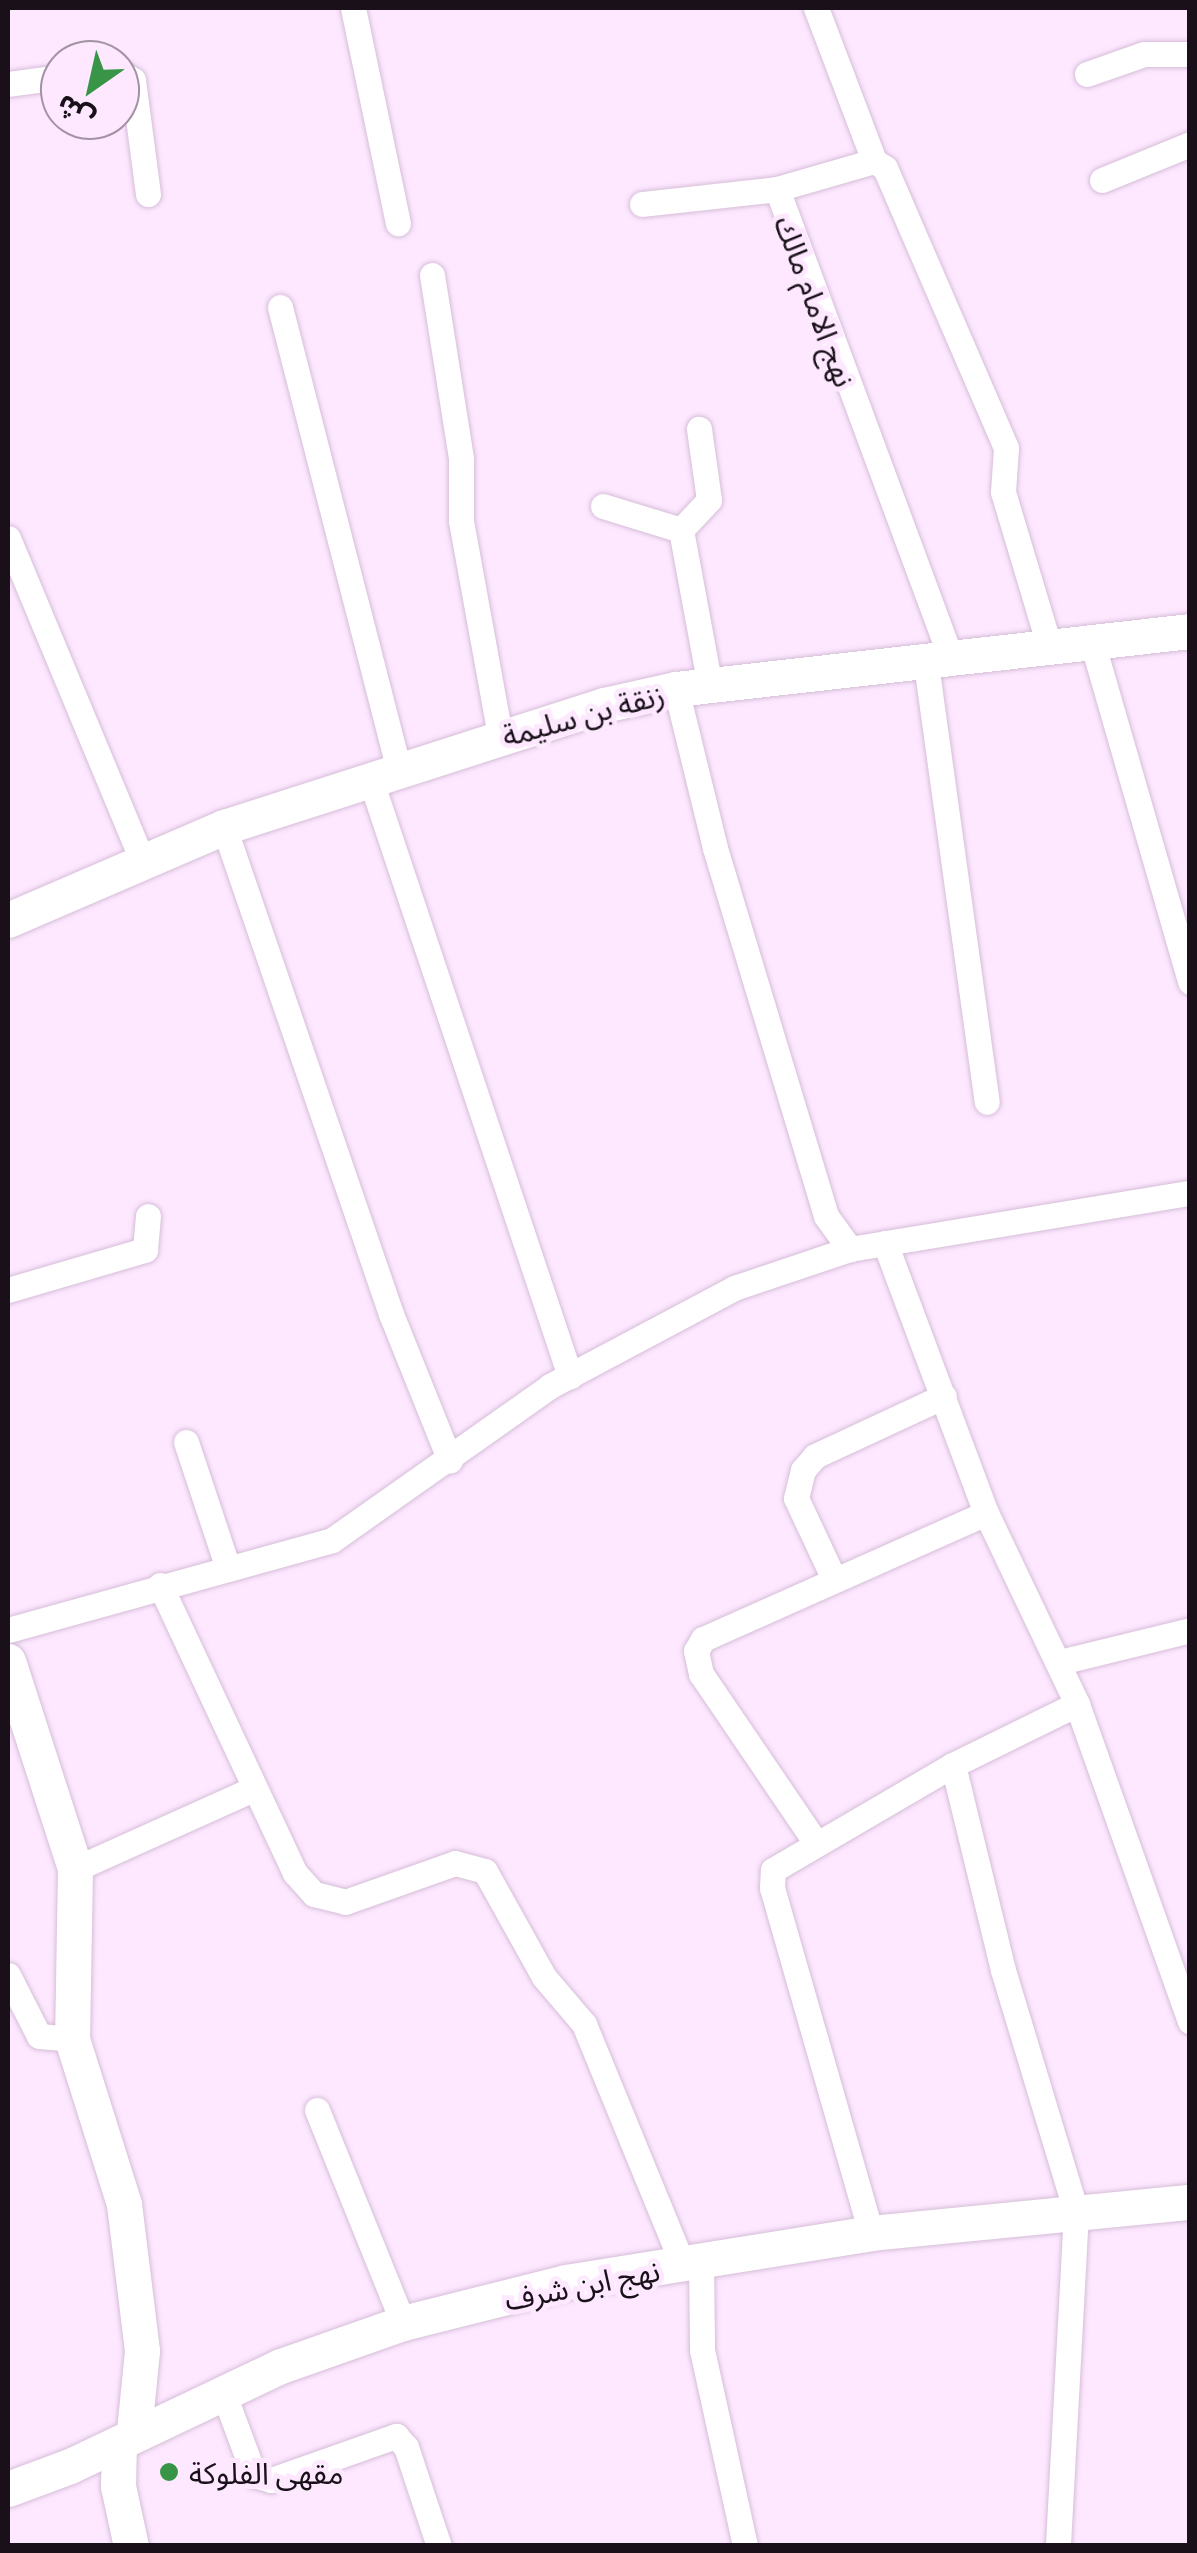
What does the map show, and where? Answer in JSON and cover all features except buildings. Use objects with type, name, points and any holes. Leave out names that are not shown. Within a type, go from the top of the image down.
[{"type":"street","points":[[353,8],[398,224]]},
{"type":"street","points":[[816,8],[874,161],[885,168],[1006,448],[1003,492],[1050,649]]},
{"type":"street","points":[[1086,74],[1144,54],[1190,54]]},
{"type":"street","points":[[8,84],[40,80]]},
{"type":"street","points":[[140,133],[148,194]]},
{"type":"street","points":[[1102,180],[1190,144]]},
{"type":"street","name":"نهج الامام مالك","points":[[874,161],[776,190],[939,663],[987,1102]]},
{"type":"street","points":[[642,204],[776,190]]},
{"type":"street","points":[[432,275],[460,458],[461,521],[500,735]]},
{"type":"street","points":[[280,307],[385,773],[570,1376]]},
{"type":"street","points":[[699,428],[709,500],[681,530],[693,688],[715,848],[826,1216],[850,1249]]},
{"type":"street","points":[[603,506],[681,530]]},
{"type":"street","points":[[8,538],[142,860]]},
{"type":"street","name":"زنقة بن سليمة","points":[[8,920],[224,827],[500,735],[693,688],[939,663],[1190,631]]},
{"type":"street","points":[[1093,644],[1190,982]]},
{"type":"street","points":[[224,827],[391,1314],[450,1461]]},
{"type":"street","points":[[8,1630],[227,1565],[332,1540],[570,1376],[734,1288],[850,1249],[1190,1193]]},
{"type":"street","points":[[8,1290],[145,1250],[148,1216]]},
{"type":"street","points":[[885,1243],[986,1513],[1078,1704],[1190,2022]]},
{"type":"street","points":[[833,1578],[796,1498],[803,1470],[815,1456],[944,1396]]},
{"type":"street","points":[[186,1442],[227,1565]]},
{"type":"street","points":[[816,1843],[701,1674],[696,1651],[702,1639],[986,1513]]},
{"type":"street","points":[[160,1585],[295,1873],[332,1903],[455,1863],[485,1871],[544,1977],[584,2024],[692,2264],[702,2350],[745,2546]]},
{"type":"street","points":[[1060,1662],[1190,1630]]},
{"type":"street","points":[[8,1661],[74,1869],[72,2039],[124,2204],[142,2351],[118,2486],[131,2546]]},
{"type":"street","points":[[871,2233],[772,1888],[773,1870],[952,1765],[1078,1704]]},
{"type":"street","points":[[952,1765],[1003,1970],[1076,2212],[1058,2546]]},
{"type":"street","points":[[74,1869],[255,1788]]},
{"type":"street","points":[[8,1975],[39,2036],[72,2039]]},
{"type":"street","points":[[316,2110],[403,2323]]},
{"type":"street","name":"نهج ابن شرف","points":[[8,2488],[126,2437],[222,2389],[403,2323],[566,2282],[871,2233],[1190,2202]]},
{"type":"street","points":[[222,2389],[254,2475],[271,2480],[396,2436],[440,2546]]},
{"type":"place","name":"مقهى الفلوكة","points":[[169,2472]]}]
